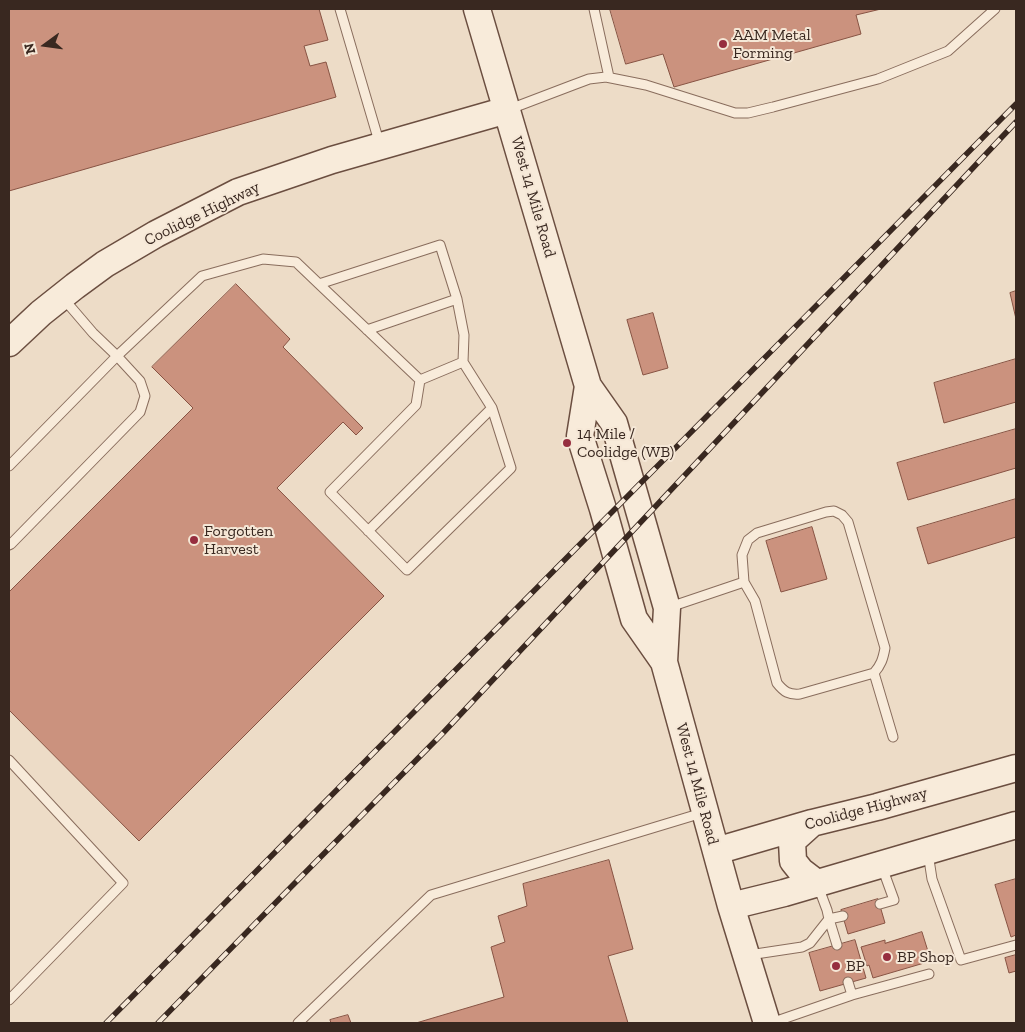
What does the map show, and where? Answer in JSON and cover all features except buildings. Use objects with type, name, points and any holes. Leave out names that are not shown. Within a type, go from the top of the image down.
[{"type":"main road","name":"West 14 Mile Road","points":[[478,9],[588,386],[614,423],[667,608],[664,662],[731,906],[767,1023]]},
{"type":"main road","name":"Coolidge Highway","points":[[9,343],[40,313],[105,264],[156,234],[238,192],[332,160],[507,110]]},
{"type":"main road","name":"West 14 Mile Road","points":[[588,386],[580,436],[634,619],[664,662]]},
{"type":"main road","name":"Coolidge Highway","points":[[716,851],[1016,768]]},
{"type":"main road","points":[[812,823],[792,841],[793,861],[818,884]]},
{"type":"main road","points":[[731,906],[818,884],[1016,825]]},
{"type":"lane","points":[[340,9],[380,146]]},
{"type":"lane","points":[[594,9],[608,78]]},
{"type":"lane","points":[[507,110],[589,80],[608,78],[646,85],[735,113],[748,113],[773,108],[878,80],[948,51],[996,9]]},
{"type":"lane","points":[[319,284],[440,245],[457,299],[464,336],[463,362],[492,408],[511,468],[407,570],[330,492],[416,405],[420,380]]},
{"type":"lane","points":[[9,466],[117,356],[202,276],[263,259],[296,262],[420,380]]},
{"type":"lane","points":[[9,545],[140,412],[145,396],[140,381],[93,333],[62,296]]},
{"type":"lane","points":[[367,330],[457,299]]},
{"type":"lane","points":[[420,380],[463,362]]},
{"type":"lane","points":[[368,531],[492,408]]},
{"type":"lane","points":[[834,511],[842,515],[848,522],[885,648],[881,664],[874,673],[800,694],[784,691],[777,683],[755,601],[744,582],[742,555],[748,540],[757,533],[826,512],[834,511]]},
{"type":"lane","points":[[667,608],[744,582]]},
{"type":"lane","points":[[874,673],[893,737]]},
{"type":"lane","points":[[9,760],[123,883],[9,1000]]},
{"type":"lane","points":[[298,1023],[431,894],[705,812]]},
{"type":"lane","points":[[927,852],[932,879],[962,960],[1016,944]]},
{"type":"lane","points":[[880,904],[894,900],[882,865]]},
{"type":"lane","points":[[818,884],[828,910],[829,920],[837,945]]},
{"type":"lane","points":[[746,955],[802,947],[810,943],[829,920],[843,916]]},
{"type":"lane","points":[[771,1023],[852,995],[929,974]]},
{"type":"lane","points":[[848,982],[852,995]]},
{"type":"railway","points":[[106,1023],[1016,104]]},
{"type":"railway","points":[[158,1023],[443,733],[1016,122]]},
{"type":"place","name":"AAM Metal Forming","points":[[723,44]]},
{"type":"place","name":"14 Mile / Coolidge (WB)","points":[[567,443]]},
{"type":"place","name":"Forgotten Harvest","points":[[194,540]]},
{"type":"place","name":"BP Shop","points":[[887,957]]},
{"type":"place","name":"BP","points":[[836,966]]}]
